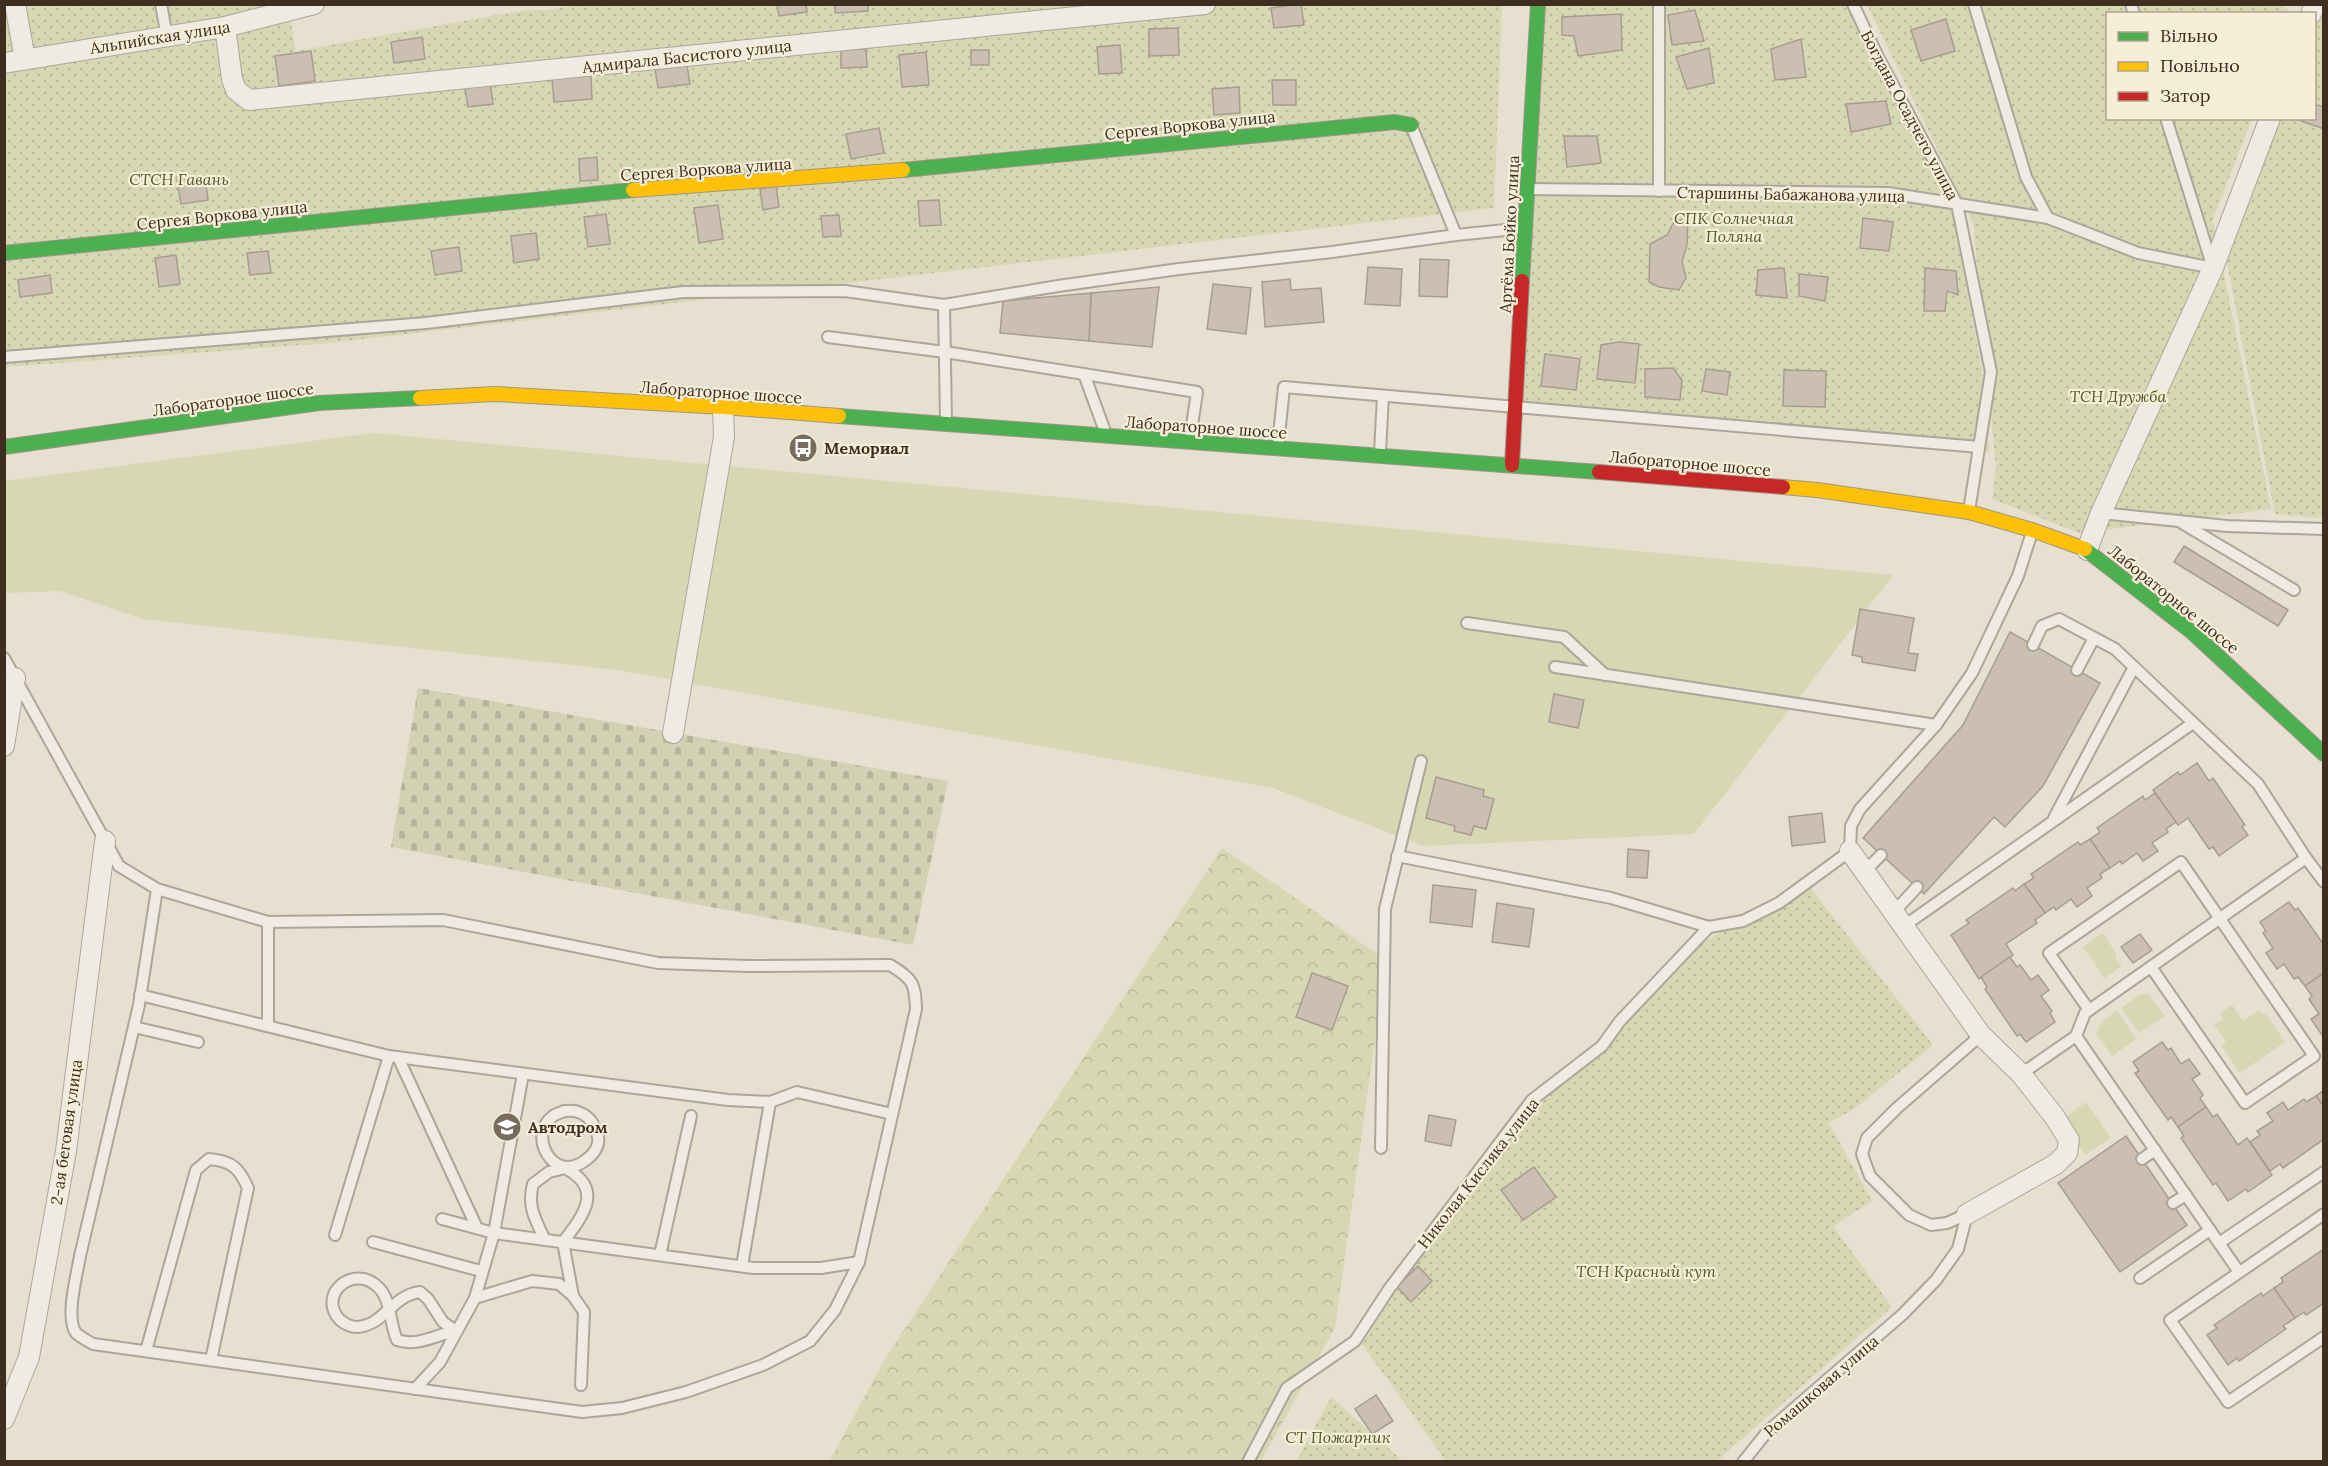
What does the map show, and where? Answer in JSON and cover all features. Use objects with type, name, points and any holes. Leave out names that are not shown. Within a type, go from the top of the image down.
[{"type":"main road","name":"Артёма Бойко улица","points":[[1512,465],[1538,4]]},
{"type":"main road","name":"Сергея Воркова улица","points":[[4,253],[622,191],[869,173],[1395,122],[1411,125]]},
{"type":"main road","name":"Лабораторное шоссе","points":[[4,447],[319,403],[495,394],[723,407],[1512,465],[1817,490],[1969,512],[2032,530],[2087,550],[2193,633],[2318,738],[2324,754]]},
{"type":"street","points":[[15,4],[25,59]]},
{"type":"street","name":"Альпийская улица","points":[[4,63],[225,27],[314,4]]},
{"type":"street","name":"Адмирала Басистого улица","points":[[225,27],[232,80],[236,90],[249,100],[1205,4]]},
{"type":"street","points":[[2087,550],[2101,513],[2213,268],[2270,120]]},
{"type":"street","points":[[673,733],[724,437],[723,407]]},
{"type":"street","points":[[4,746],[15,678]]},
{"type":"street","name":"2-ая беговая улица","points":[[4,1419],[29,1357],[64,1162],[105,841]]},
{"type":"street","points":[[1850,850],[1981,1035],[2020,1074],[2054,1116],[2069,1140],[2067,1153],[2056,1164],[1967,1214]]},
{"type":"lane","points":[[161,4],[167,37]]},
{"type":"lane","points":[[1659,4],[1659,191]]},
{"type":"lane","name":"Богдана Осадчего улица","points":[[1853,4],[1878,57],[1958,204],[1990,372],[1969,512]]},
{"type":"lane","points":[[1974,4],[2026,177],[2048,218]]},
{"type":"lane","points":[[2167,120],[2213,268]]},
{"type":"lane","points":[[1411,125],[1456,235]]},
{"type":"lane","name":"Старшины Бабажанова улица","points":[[1527,189],[1888,193],[2048,218],[2138,253],[2213,268]]},
{"type":"lane","points":[[4,357],[426,322],[683,292],[844,291],[944,305],[1179,268],[1526,228]]},
{"type":"lane","points":[[944,305],[946,425]]},
{"type":"lane","points":[[828,337],[945,352],[1197,392],[1190,442]]},
{"type":"lane","points":[[1084,374],[1107,437]]},
{"type":"lane","points":[[1278,449],[1284,387],[1979,447]]},
{"type":"lane","points":[[1379,456],[1383,396]]},
{"type":"lane","points":[[2101,513],[2227,526],[2324,529]]},
{"type":"lane","points":[[2180,521],[2294,590]]},
{"type":"lane","points":[[1397,856],[1611,897],[1709,927],[1743,921],[1779,903],[1850,850],[1851,826],[1860,808],[1936,725],[1972,673],[2018,576],[2032,530]]},
{"type":"lane","points":[[2033,645],[2042,626],[2059,619],[2115,649],[2258,784],[2324,882]]},
{"type":"lane","points":[[1467,623],[1564,637],[1605,675]]},
{"type":"lane","points":[[2077,670],[2094,638]]},
{"type":"lane","points":[[4,658],[119,866],[157,888],[268,922],[443,920],[658,963],[748,966],[890,965],[908,976],[915,992],[916,1009],[860,1262],[835,1310],[810,1341],[763,1365],[686,1392],[622,1408],[582,1412],[93,1344],[77,1334],[72,1323],[73,1297],[80,1256],[134,1027],[157,888]]},
{"type":"lane","points":[[1556,667],[1936,725]]},
{"type":"lane","points":[[2053,821],[2134,667]]},
{"type":"lane","points":[[1899,919],[2053,821],[2193,723]]},
{"type":"lane","points":[[1381,1148],[1385,909],[1421,761]]},
{"type":"lane","points":[[1865,871],[1881,855]]},
{"type":"lane","points":[[2020,1074],[2076,1036],[2085,1013],[2306,858]]},
{"type":"lane","points":[[2089,1010],[2049,952],[2181,861],[2314,1056],[2245,1103],[2151,967]]},
{"type":"lane","points":[[1899,919],[1917,887]]},
{"type":"lane","points":[[268,922],[268,1026]]},
{"type":"lane","name":"Николая Кисляка улица","points":[[1248,1461],[1287,1388],[1355,1341],[1389,1289],[1532,1100],[1602,1046],[1620,1021],[1709,927]]},
{"type":"lane","points":[[140,994],[393,1057],[728,1100],[770,1102],[797,1092],[892,1114]]},
{"type":"lane","points":[[134,1027],[198,1042]]},
{"type":"lane","points":[[1967,1214],[1947,1223],[1930,1225],[1909,1215],[1870,1176],[1862,1154],[1867,1138],[1897,1108],[1981,1035]]},
{"type":"lane","points":[[2076,1036],[2239,1272]]},
{"type":"lane","points":[[393,1057],[477,1228]]},
{"type":"lane","points":[[335,1235],[393,1057]]},
{"type":"lane","points":[[415,1389],[440,1362],[475,1298],[481,1271],[494,1233],[523,1074]]},
{"type":"lane","points":[[742,1266],[770,1102]]},
{"type":"lane","points":[[544,1239],[529,1198],[533,1184],[549,1172],[565,1168],[578,1165],[592,1156],[598,1146],[597,1131],[592,1120],[578,1112],[564,1111],[551,1117],[543,1126],[542,1140],[547,1154],[556,1164],[565,1168],[576,1174],[585,1183],[588,1196],[584,1210],[563,1242],[573,1296]]},
{"type":"lane","points":[[660,1255],[691,1116]]},
{"type":"lane","points":[[2142,1159],[2155,1150]]},
{"type":"lane","points":[[146,1351],[196,1170],[209,1159],[225,1160],[241,1172],[248,1188],[211,1360]]},
{"type":"lane","points":[[2220,1244],[2324,1172]]},
{"type":"lane","points":[[2173,1203],[2186,1195]]},
{"type":"lane","name":"Ромашковая улица","points":[[1743,1461],[1767,1432],[1903,1314],[1936,1280],[1958,1249],[1967,1214]]},
{"type":"lane","points":[[2324,1214],[2170,1320],[2228,1402],[2324,1337]]},
{"type":"lane","points":[[442,1219],[494,1233],[742,1266],[821,1268],[860,1262]]},
{"type":"lane","points":[[2140,1278],[2210,1230]]},
{"type":"lane","points":[[373,1242],[481,1271]]},
{"type":"lane","points":[[456,1331],[408,1344],[397,1340],[391,1328],[388,1310],[385,1298],[380,1288],[362,1278],[351,1278],[333,1294],[331,1305],[337,1316],[344,1323],[354,1327],[378,1321],[388,1310],[395,1302],[408,1294],[420,1293],[428,1299],[444,1322],[456,1331]]},
{"type":"lane","points":[[475,1298],[532,1281],[559,1284],[573,1296],[584,1312],[581,1385]]},
{"type":"green space","name":"СТСН Гавань","points":[[583,4],[1502,5],[1494,208],[330,343],[5,367],[5,5],[288,5],[296,51],[526,10],[549,10]]},
{"type":"green space","name":"ТСН Дружба","points":[[2280,4],[2291,12],[2106,12],[2106,120],[2252,120],[2213,219],[2271,509],[2079,533],[1992,499],[1996,469],[1973,222],[1867,5]]},
{"type":"green space","name":"СПК Солнечная Поляна","points":[[1544,5],[1849,5],[1951,208],[1982,369],[1989,452],[1522,413]]},
{"type":"green space","points":[[2323,5],[2323,518],[2275,514],[2225,252],[2277,120],[2316,120],[2316,20]]},
{"type":"green space","points":[[374,433],[1893,575],[1694,834],[1423,846],[1273,788],[617,670],[143,619],[60,591],[5,593],[4,481]]},
{"type":"green space","points":[[418,688],[948,781],[913,945],[391,847]]},
{"type":"green space","points":[[1222,848],[1386,960],[1335,1328],[1261,1461],[829,1462],[886,1357]]},
{"type":"green space","name":"ТСН Красный кут","points":[[1806,882],[1933,1045],[1854,1109],[1829,1123],[1872,1201],[1833,1226],[1892,1307],[1717,1461],[1446,1461],[1362,1344],[1419,1256],[1537,1100],[1688,951]]},
{"type":"green space","points":[[2103,933],[2122,966],[2105,978],[2083,947]]},
{"type":"green space","points":[[2141,994],[2148,994],[2165,1016],[2139,1033],[2121,1008]]},
{"type":"green space","points":[[2232,1005],[2243,1021],[2259,1010],[2263,1015],[2266,1014],[2285,1042],[2240,1073],[2221,1045],[2226,1042],[2214,1025],[2223,1019],[2220,1013]]},
{"type":"green space","points":[[2117,1011],[2137,1039],[2112,1056],[2097,1035],[2101,1023]]},
{"type":"green space","points":[[2086,1102],[2111,1138],[2085,1155],[2061,1120]]},
{"type":"green space","name":"СТ Пожарник","points":[[1331,1397],[1403,1461],[1296,1462]]},
{"type":"building","points":[[777,4],[806,4],[807,12],[779,16]]},
{"type":"building","points":[[835,4],[868,4],[868,11],[835,13]]},
{"type":"building","points":[[1301,4],[1304,25],[1274,28],[1271,8]]},
{"type":"building","points":[[1695,10],[1704,41],[1672,45],[1668,15]]},
{"type":"building","points":[[1621,14],[1622,50],[1578,56],[1574,36],[1562,35],[1562,17]]},
{"type":"building","points":[[1946,19],[1955,51],[1921,61],[1911,30]]},
{"type":"building","points":[[1178,28],[1179,55],[1149,56],[1149,29]]},
{"type":"building","points":[[422,37],[425,59],[394,63],[391,42]]},
{"type":"building","points":[[1801,39],[1806,77],[1775,80],[1771,49]]},
{"type":"building","points":[[1120,45],[1122,73],[1099,74],[1097,47]]},
{"type":"building","points":[[1709,48],[1714,83],[1687,89],[1676,57]]},
{"type":"building","points":[[866,49],[867,67],[841,68],[841,50]]},
{"type":"building","points":[[971,50],[989,50],[989,65],[971,65]]},
{"type":"building","points":[[311,51],[315,81],[279,86],[275,56]]},
{"type":"building","points":[[926,52],[929,85],[902,87],[899,55]]},
{"type":"building","points":[[687,65],[690,84],[658,88],[655,69]]},
{"type":"building","points":[[591,76],[592,99],[554,102],[552,79]]},
{"type":"building","points":[[490,80],[493,104],[468,107],[464,83]]},
{"type":"building","points":[[1272,80],[1296,80],[1296,105],[1273,105]]},
{"type":"building","points":[[1239,87],[1240,113],[1214,115],[1212,89]]},
{"type":"building","points":[[1886,101],[1891,124],[1851,132],[1846,104]]},
{"type":"building","points":[[2316,105],[2324,107],[2324,129],[2301,121],[2316,120]]},
{"type":"building","points":[[879,128],[884,153],[851,159],[846,134]]},
{"type":"building","points":[[1564,136],[1597,136],[1601,163],[1567,167]]},
{"type":"building","points":[[597,157],[598,180],[580,181],[579,159]]},
{"type":"building","points":[[205,176],[208,200],[181,204],[177,180]]},
{"type":"building","points":[[776,186],[779,207],[763,210],[760,189]]},
{"type":"building","points":[[939,200],[941,225],[920,226],[918,201]]},
{"type":"building","points":[[718,205],[723,239],[699,243],[694,208]]},
{"type":"building","points":[[606,214],[610,244],[588,247],[584,217]]},
{"type":"building","points":[[839,215],[841,236],[823,237],[821,216]]},
{"type":"building","points":[[1863,218],[1893,222],[1889,251],[1860,248]]},
{"type":"building","points":[[1675,220],[1688,220],[1687,245],[1682,262],[1686,278],[1679,290],[1659,287],[1649,282],[1650,244],[1667,235]]},
{"type":"building","points":[[536,233],[539,259],[514,263],[511,236]]},
{"type":"building","points":[[459,247],[462,271],[435,275],[431,251]]},
{"type":"building","points":[[268,251],[271,273],[250,275],[247,253]]},
{"type":"building","points":[[176,255],[180,284],[159,287],[155,258]]},
{"type":"building","points":[[1420,259],[1449,260],[1447,297],[1419,296]]},
{"type":"building","points":[[1368,267],[1402,269],[1400,306],[1365,304]]},
{"type":"building","points":[[1784,268],[1787,298],[1756,295],[1758,270]]},
{"type":"building","points":[[1925,268],[1956,271],[1958,295],[1947,291],[1945,311],[1924,311]]},
{"type":"building","points":[[1799,274],[1828,277],[1825,301],[1799,296]]},
{"type":"building","points":[[50,275],[52,293],[20,297],[18,280]]},
{"type":"building","points":[[1290,279],[1291,290],[1321,288],[1324,322],[1265,327],[1262,282]]},
{"type":"building","points":[[1213,284],[1251,288],[1246,334],[1207,329]]},
{"type":"building","points":[[1159,287],[1152,347],[1089,341],[1091,293]]},
{"type":"building","points":[[1091,293],[1089,341],[1000,333],[1003,301]]},
{"type":"building","points":[[1619,342],[1639,344],[1635,383],[1597,379],[1601,345]]},
{"type":"building","points":[[1545,354],[1580,359],[1576,390],[1541,386]]},
{"type":"building","points":[[1673,368],[1682,380],[1680,400],[1645,397],[1645,369]]},
{"type":"building","points":[[1706,369],[1730,372],[1727,395],[1702,391]]},
{"type":"building","points":[[1784,370],[1826,371],[1825,407],[1783,406]]},
{"type":"building","points":[[2184,546],[2288,610],[2278,626],[2174,562]]},
{"type":"building","points":[[1860,609],[1914,618],[1908,653],[1918,654],[1915,671],[1862,662],[1862,657],[1852,655]]},
{"type":"building","points":[[2010,632],[2100,683],[2043,786],[2005,827],[1994,817],[1924,894],[1863,838],[1963,725]]},
{"type":"building","points":[[1554,694],[1584,700],[1578,728],[1549,722]]},
{"type":"building","points":[[2197,763],[2209,781],[2213,778],[2245,825],[2242,827],[2248,835],[2219,856],[2213,847],[2209,849],[2188,818],[2178,825],[2153,790],[2178,772],[2180,775]]},
{"type":"building","points":[[1436,777],[1484,790],[1483,796],[1494,799],[1486,829],[1474,826],[1471,835],[1454,831],[1455,826],[1426,818]]},
{"type":"building","points":[[2155,793],[2176,822],[2166,829],[2168,832],[2152,843],[2158,851],[2143,861],[2137,853],[2122,864],[2120,861],[2110,868],[2090,839],[2100,832],[2097,828],[2143,796],[2145,800]]},
{"type":"building","points":[[1822,813],[1825,842],[1792,846],[1789,817]]},
{"type":"building","points":[[2090,839],[2110,868],[2100,874],[2102,878],[2087,888],[2092,896],[2077,907],[2071,899],[2056,910],[2054,907],[2045,913],[2024,884],[2034,878],[2031,874],[2078,842],[2080,845]]},
{"type":"building","points":[[1628,849],[1649,851],[1647,878],[1627,877]]},
{"type":"building","points":[[2024,884],[2045,913],[2035,920],[2037,923],[2006,944],[2013,955],[1979,979],[1951,935],[1969,923],[1966,920],[2013,888],[2015,891]]},
{"type":"building","points":[[1433,885],[1476,890],[1472,927],[1430,922]]},
{"type":"building","points":[[2289,902],[2295,910],[2298,908],[2324,945],[2324,973],[2305,986],[2298,977],[2294,979],[2284,964],[2277,969],[2266,953],[2273,948],[2263,933],[2266,931],[2260,922]]},
{"type":"building","points":[[1497,903],[1534,909],[1529,947],[1492,942]]},
{"type":"building","points":[[2140,934],[2152,950],[2133,963],[2121,947]]},
{"type":"building","points":[[2010,957],[2017,967],[2020,965],[2031,980],[2038,975],[2049,990],[2041,996],[2052,1011],[2050,1013],[2055,1022],[2026,1042],[2020,1034],[2017,1036],[1985,989],[1987,987],[1981,977]]},
{"type":"building","points":[[1312,973],[1348,986],[1332,1030],[1296,1017]]},
{"type":"building","points":[[2324,973],[2324,1034],[2322,1035],[2311,1019],[2319,1014],[2309,999],[2312,996],[2305,986]]},
{"type":"building","points":[[2162,1042],[2168,1050],[2171,1048],[2181,1064],[2189,1059],[2200,1074],[2192,1079],[2203,1095],[2200,1098],[2206,1107],[2178,1127],[2171,1117],[2168,1120],[2135,1073],[2139,1071],[2133,1062]]},
{"type":"building","points":[[2324,1090],[2324,1107],[2316,1096]]},
{"type":"building","points":[[2316,1096],[2324,1107],[2324,1139],[2283,1168],[2280,1164],[2270,1171],[2250,1142],[2260,1135],[2257,1131],[2273,1121],[2267,1113],[2283,1102],[2288,1110],[2304,1099],[2306,1102]]},
{"type":"building","points":[[2206,1107],[2213,1117],[2217,1114],[2238,1145],[2247,1138],[2272,1175],[2248,1192],[2246,1189],[2228,1201],[2216,1183],[2213,1185],[2181,1138],[2184,1136],[2178,1127]]},
{"type":"building","points":[[1429,1115],[1456,1120],[1451,1146],[1425,1141]]},
{"type":"building","points":[[2126,1136],[2187,1225],[2120,1272],[2058,1183]]},
{"type":"building","points":[[1534,1167],[1556,1197],[1523,1220],[1501,1190]]},
{"type":"building","points":[[2324,1249],[2324,1303],[2306,1315],[2304,1312],[2295,1318],[2274,1288],[2283,1282],[2281,1278]]},
{"type":"building","points":[[1418,1266],[1432,1281],[1411,1302],[1397,1287]]},
{"type":"building","points":[[2274,1288],[2295,1318],[2283,1326],[2286,1329],[2239,1361],[2237,1358],[2228,1365],[2207,1335],[2217,1328],[2214,1325],[2261,1293],[2263,1296]]},
{"type":"building","points":[[1376,1395],[1393,1421],[1372,1434],[1355,1409]]},
{"type":"traffic: fast","points":[[1522,281],[1538,4]]},
{"type":"traffic: fast","points":[[903,170],[1395,122],[1411,125]]},
{"type":"traffic: fast","points":[[4,253],[633,190]]},
{"type":"traffic: fast","points":[[4,447],[319,403],[420,398]]},
{"type":"traffic: fast","points":[[839,416],[1599,472]]},
{"type":"traffic: fast","points":[[2085,549],[2193,633],[2324,754]]},
{"type":"traffic: slow","points":[[633,190],[903,170]]},
{"type":"traffic: slow","points":[[420,398],[495,394],[839,416]]},
{"type":"traffic: slow","points":[[1783,487],[1969,512],[2032,530],[2085,549]]},
{"type":"traffic: jam","points":[[1512,465],[1522,281]]},
{"type":"traffic: jam","points":[[1599,472],[1783,487]]},
{"type":"place","name":"Мемориал","points":[[803,448]]},
{"type":"place","name":"Автодром","points":[[507,1127]]}]
